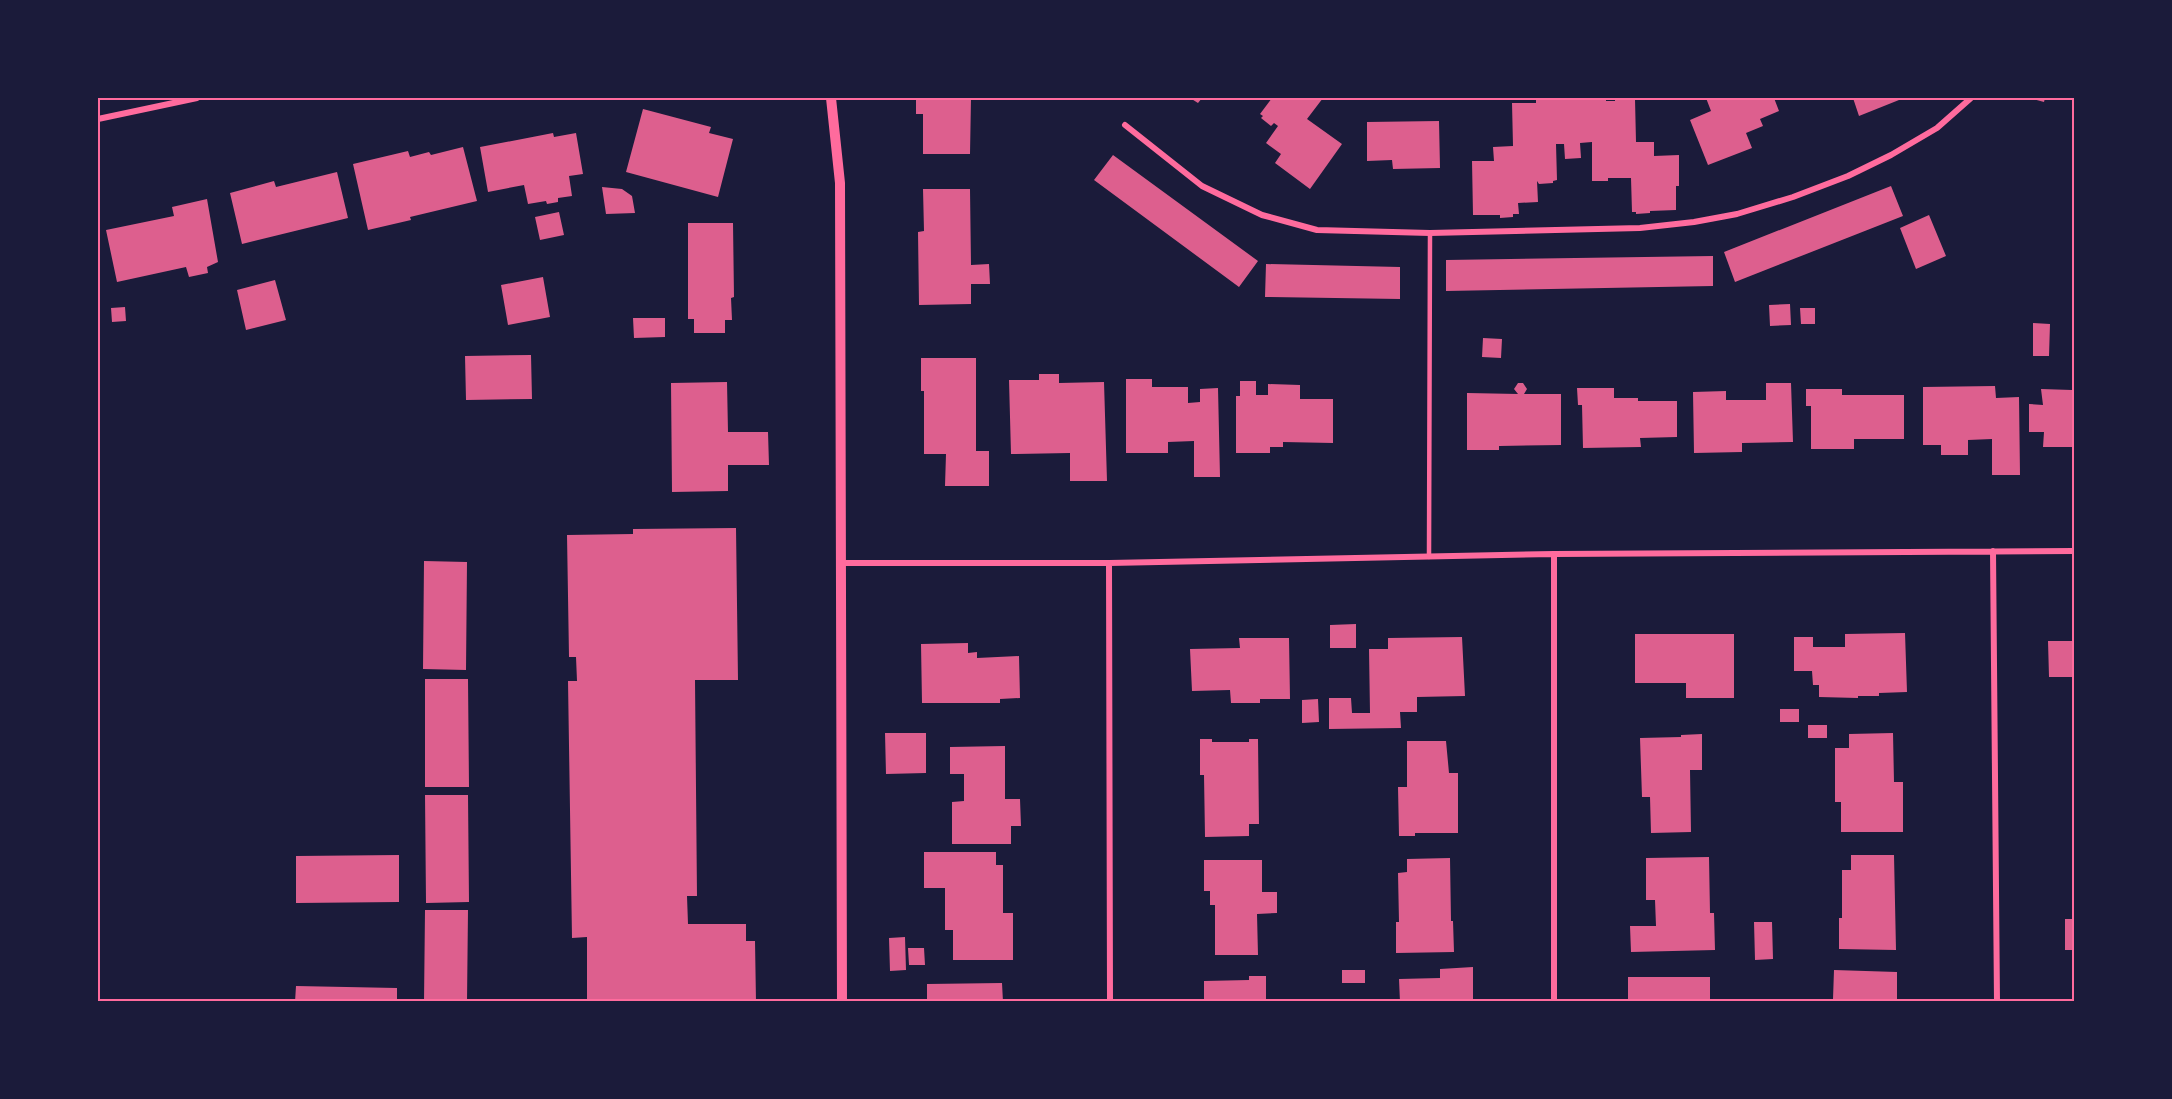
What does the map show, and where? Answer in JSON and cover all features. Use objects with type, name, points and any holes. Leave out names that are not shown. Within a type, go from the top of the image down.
[{"type":"street","points":[[98,119],[197,98]]},
{"type":"street","points":[[831,98],[840,183],[842,1002]]},
{"type":"street","points":[[1125,125],[1202,186],[1262,215],[1317,230],[1430,233],[1641,228],[1737,214],[1793,197],[1848,176],[1891,155],[1937,128],[1971,98]]},
{"type":"street","points":[[1993,551],[1997,1002]]},
{"type":"street","points":[[842,563],[1110,563],[1554,554],[2074,551]]},
{"type":"street","points":[[1554,554],[1554,1002]]},
{"type":"street","points":[[1110,563],[1110,1002]]},
{"type":"lane","points":[[1429,557],[1430,233]]},
{"type":"building","points":[[916,98],[971,98],[970,154],[923,154],[923,114],[916,114]]},
{"type":"building","points":[[1190,98],[1202,98],[1198,103]]},
{"type":"building","points":[[1272,98],[1323,98],[1307,119],[1342,144],[1310,189],[1275,163],[1281,154],[1266,143],[1278,126],[1274,123],[1271,126],[1261,118],[1263,116],[1260,114]]},
{"type":"building","points":[[1606,98],[1606,101],[1615,101],[1615,98],[1635,99],[1636,142],[1654,142],[1654,156],[1679,155],[1676,210],[1636,214],[1632,212],[1631,178],[1592,181],[1592,142],[1580,143],[1581,158],[1565,159],[1564,144],[1556,144],[1557,180],[1553,183],[1539,184],[1537,181],[1538,202],[1518,203],[1519,214],[1500,218],[1500,215],[1473,215],[1472,161],[1494,161],[1493,147],[1513,146],[1512,103],[1536,103],[1536,99]]},
{"type":"building","points":[[1706,98],[1774,98],[1779,111],[1760,119],[1763,126],[1746,133],[1752,148],[1708,165],[1690,120],[1711,111]]},
{"type":"building","points":[[1853,98],[1898,98],[1899,100],[1859,116]]},
{"type":"building","points":[[2029,98],[2045,98],[2044,102]]},
{"type":"building","points":[[643,109],[711,127],[709,133],[733,139],[718,197],[626,172]]},
{"type":"building","points":[[1439,121],[1440,168],[1393,169],[1392,160],[1367,161],[1367,122]]},
{"type":"building","points":[[553,133],[554,137],[576,133],[583,174],[569,176],[572,196],[558,198],[558,202],[547,204],[546,201],[528,204],[524,185],[488,192],[480,147]]},
{"type":"building","points":[[463,147],[477,201],[368,230],[353,164],[408,151],[410,157],[429,152],[431,155]]},
{"type":"building","points":[[1113,155],[1258,261],[1239,287],[1094,180]]},
{"type":"building","points":[[337,172],[348,218],[242,244],[230,193],[274,181],[276,187]]},
{"type":"building","points":[[1891,186],[1903,216],[1735,282],[1724,252]]},
{"type":"building","points":[[602,187],[622,189],[632,196],[635,213],[606,214]]},
{"type":"building","points":[[923,189],[970,189],[971,265],[989,264],[990,284],[971,284],[971,304],[919,305],[918,232],[924,231]]},
{"type":"building","points":[[207,199],[218,262],[207,267],[208,273],[189,277],[186,267],[117,282],[106,230],[174,216],[172,207]]},
{"type":"building","points":[[559,212],[564,235],[540,240],[535,217]]},
{"type":"building","points":[[1929,215],[1946,256],[1916,269],[1900,228]]},
{"type":"building","points":[[688,223],[733,223],[734,297],[731,298],[732,320],[725,320],[725,333],[694,333],[694,319],[688,319]]},
{"type":"building","points":[[1713,256],[1713,286],[1446,291],[1446,260]]},
{"type":"building","points":[[1266,264],[1400,267],[1400,299],[1265,297]]},
{"type":"building","points":[[543,277],[550,317],[508,325],[501,285]]},
{"type":"building","points":[[275,280],[286,320],[246,330],[237,290]]},
{"type":"building","points":[[1790,304],[1791,325],[1770,326],[1769,305]]},
{"type":"building","points":[[125,307],[126,321],[112,322],[111,308]]},
{"type":"building","points":[[1800,308],[1815,308],[1815,324],[1801,324]]},
{"type":"building","points":[[633,318],[665,318],[665,337],[634,338]]},
{"type":"building","points":[[2033,323],[2050,324],[2049,356],[2033,356]]},
{"type":"building","points":[[1483,338],[1502,339],[1501,358],[1482,357]]},
{"type":"building","points":[[531,355],[532,399],[466,400],[465,356]]},
{"type":"building","points":[[921,358],[976,358],[976,451],[989,451],[989,486],[945,486],[946,454],[924,454],[924,391],[921,391]]},
{"type":"building","points":[[1039,374],[1059,374],[1059,383],[1104,382],[1107,481],[1070,481],[1070,453],[1011,454],[1009,380],[1039,380]]},
{"type":"building","points":[[2072,376],[2074,376],[2074,447],[2043,447],[2044,432],[2029,432],[2029,404],[2043,405],[2041,389],[2072,390]]},
{"type":"building","points":[[1126,379],[1152,379],[1152,387],[1188,387],[1188,403],[1200,402],[1200,389],[1218,388],[1220,477],[1194,477],[1194,441],[1168,442],[1168,453],[1126,453]]},
{"type":"building","points":[[1240,381],[1256,381],[1256,395],[1268,395],[1268,384],[1300,385],[1300,399],[1333,399],[1333,443],[1283,442],[1283,447],[1270,447],[1270,453],[1236,453],[1236,396],[1240,396]]},
{"type":"building","points":[[727,382],[728,432],[768,432],[769,465],[728,465],[728,491],[672,492],[671,383]]},
{"type":"building","points":[[1518,383],[1523,383],[1527,389],[1524,394],[1561,394],[1561,445],[1499,446],[1499,450],[1467,450],[1467,393],[1518,394],[1514,389]]},
{"type":"building","points":[[1766,383],[1791,383],[1793,442],[1742,443],[1742,452],[1694,453],[1693,392],[1726,391],[1726,400],[1766,400]]},
{"type":"building","points":[[1995,386],[1996,398],[2019,397],[2020,475],[1992,475],[1992,439],[1968,440],[1968,455],[1941,455],[1941,445],[1923,445],[1923,387]]},
{"type":"building","points":[[1577,388],[1614,388],[1614,398],[1638,398],[1638,401],[1677,401],[1677,437],[1640,438],[1641,447],[1583,448],[1582,405],[1578,405]]},
{"type":"building","points":[[1806,389],[1842,389],[1842,395],[1904,395],[1904,439],[1854,439],[1854,449],[1811,449],[1811,406],[1806,406]]},
{"type":"building","points":[[736,528],[738,680],[695,680],[697,896],[687,896],[688,924],[746,924],[746,941],[755,941],[756,1002],[587,1002],[587,937],[572,938],[568,681],[577,681],[576,657],[569,657],[567,535],[633,534],[633,529]]},
{"type":"building","points":[[424,561],[467,562],[466,670],[423,669]]},
{"type":"building","points":[[1356,624],[1356,648],[1330,648],[1330,625]]},
{"type":"building","points":[[1905,633],[1907,692],[1879,693],[1879,696],[1858,696],[1858,698],[1819,697],[1819,685],[1813,685],[1812,671],[1794,671],[1794,637],[1813,637],[1813,647],[1845,647],[1845,634]]},
{"type":"building","points":[[1635,634],[1734,634],[1734,698],[1686,698],[1686,683],[1635,683]]},
{"type":"building","points":[[1462,637],[1465,696],[1417,697],[1417,712],[1400,712],[1401,728],[1329,729],[1329,698],[1351,698],[1352,713],[1370,713],[1369,649],[1388,649],[1388,638]]},
{"type":"building","points":[[1239,638],[1289,638],[1290,699],[1260,699],[1260,703],[1231,703],[1230,690],[1192,691],[1190,649],[1240,648]]},
{"type":"building","points":[[2048,641],[2074,641],[2074,677],[2049,677]]},
{"type":"building","points":[[968,643],[968,653],[977,652],[977,658],[1019,656],[1020,698],[1000,699],[1000,703],[922,703],[921,644]]},
{"type":"building","points":[[425,679],[468,679],[469,787],[425,787]]},
{"type":"building","points":[[1318,699],[1319,722],[1302,723],[1302,700]]},
{"type":"building","points":[[1780,709],[1799,709],[1799,722],[1780,722]]},
{"type":"building","points":[[1808,725],[1827,725],[1827,738],[1808,738]]},
{"type":"building","points":[[885,733],[926,733],[926,773],[886,774]]},
{"type":"building","points":[[1893,733],[1894,782],[1903,782],[1903,832],[1841,832],[1841,802],[1835,802],[1835,748],[1849,748],[1849,734]]},
{"type":"building","points":[[1702,734],[1702,770],[1690,770],[1691,832],[1651,833],[1650,797],[1642,797],[1640,738]]},
{"type":"building","points":[[1200,739],[1212,739],[1212,742],[1249,742],[1249,739],[1258,739],[1259,824],[1249,824],[1249,836],[1205,837],[1204,775],[1200,775]]},
{"type":"building","points":[[1407,741],[1446,741],[1449,773],[1458,773],[1458,833],[1415,833],[1415,836],[1399,836],[1398,787],[1407,787]]},
{"type":"building","points":[[1005,746],[1005,799],[1020,799],[1021,826],[1011,826],[1011,844],[952,844],[952,802],[964,801],[964,774],[950,774],[950,747]]},
{"type":"building","points":[[425,795],[468,795],[469,902],[426,903]]},
{"type":"building","points":[[924,852],[996,852],[996,865],[1003,865],[1003,913],[1013,913],[1013,960],[953,960],[953,930],[945,930],[945,888],[924,888]]},
{"type":"building","points":[[399,855],[399,902],[296,903],[296,856]]},
{"type":"building","points":[[1851,855],[1894,855],[1896,950],[1839,949],[1839,918],[1842,918],[1842,870],[1851,870]]},
{"type":"building","points":[[1709,857],[1710,913],[1714,913],[1715,950],[1631,952],[1630,926],[1656,926],[1655,900],[1646,900],[1646,858]]},
{"type":"building","points":[[1450,858],[1454,952],[1396,953],[1396,922],[1399,922],[1398,873],[1407,872],[1407,859]]},
{"type":"building","points":[[1204,860],[1262,860],[1262,892],[1277,892],[1277,913],[1257,914],[1258,955],[1215,955],[1215,905],[1210,905],[1210,891],[1204,891]]},
{"type":"building","points":[[425,910],[468,910],[467,1002],[424,1002]]},
{"type":"building","points":[[2065,919],[2074,919],[2074,950],[2065,950]]},
{"type":"building","points":[[1754,922],[1772,922],[1773,959],[1755,960]]},
{"type":"building","points":[[905,937],[906,970],[890,971],[889,938]]},
{"type":"building","points":[[908,948],[924,948],[925,965],[909,965]]},
{"type":"building","points":[[1473,967],[1473,1002],[1400,1002],[1399,979],[1440,978],[1440,969]]},
{"type":"building","points":[[1342,970],[1365,970],[1365,983],[1342,983]]},
{"type":"building","points":[[1834,970],[1897,972],[1897,1002],[1848,1002],[1848,999],[1833,999]]},
{"type":"building","points":[[1249,976],[1266,976],[1266,1002],[1204,1002],[1204,981],[1249,980]]},
{"type":"building","points":[[1628,977],[1710,977],[1710,1002],[1628,1002]]},
{"type":"building","points":[[1002,983],[1003,1002],[927,1002],[927,984]]},
{"type":"building","points":[[296,986],[397,988],[397,1002],[295,1002]]}]
